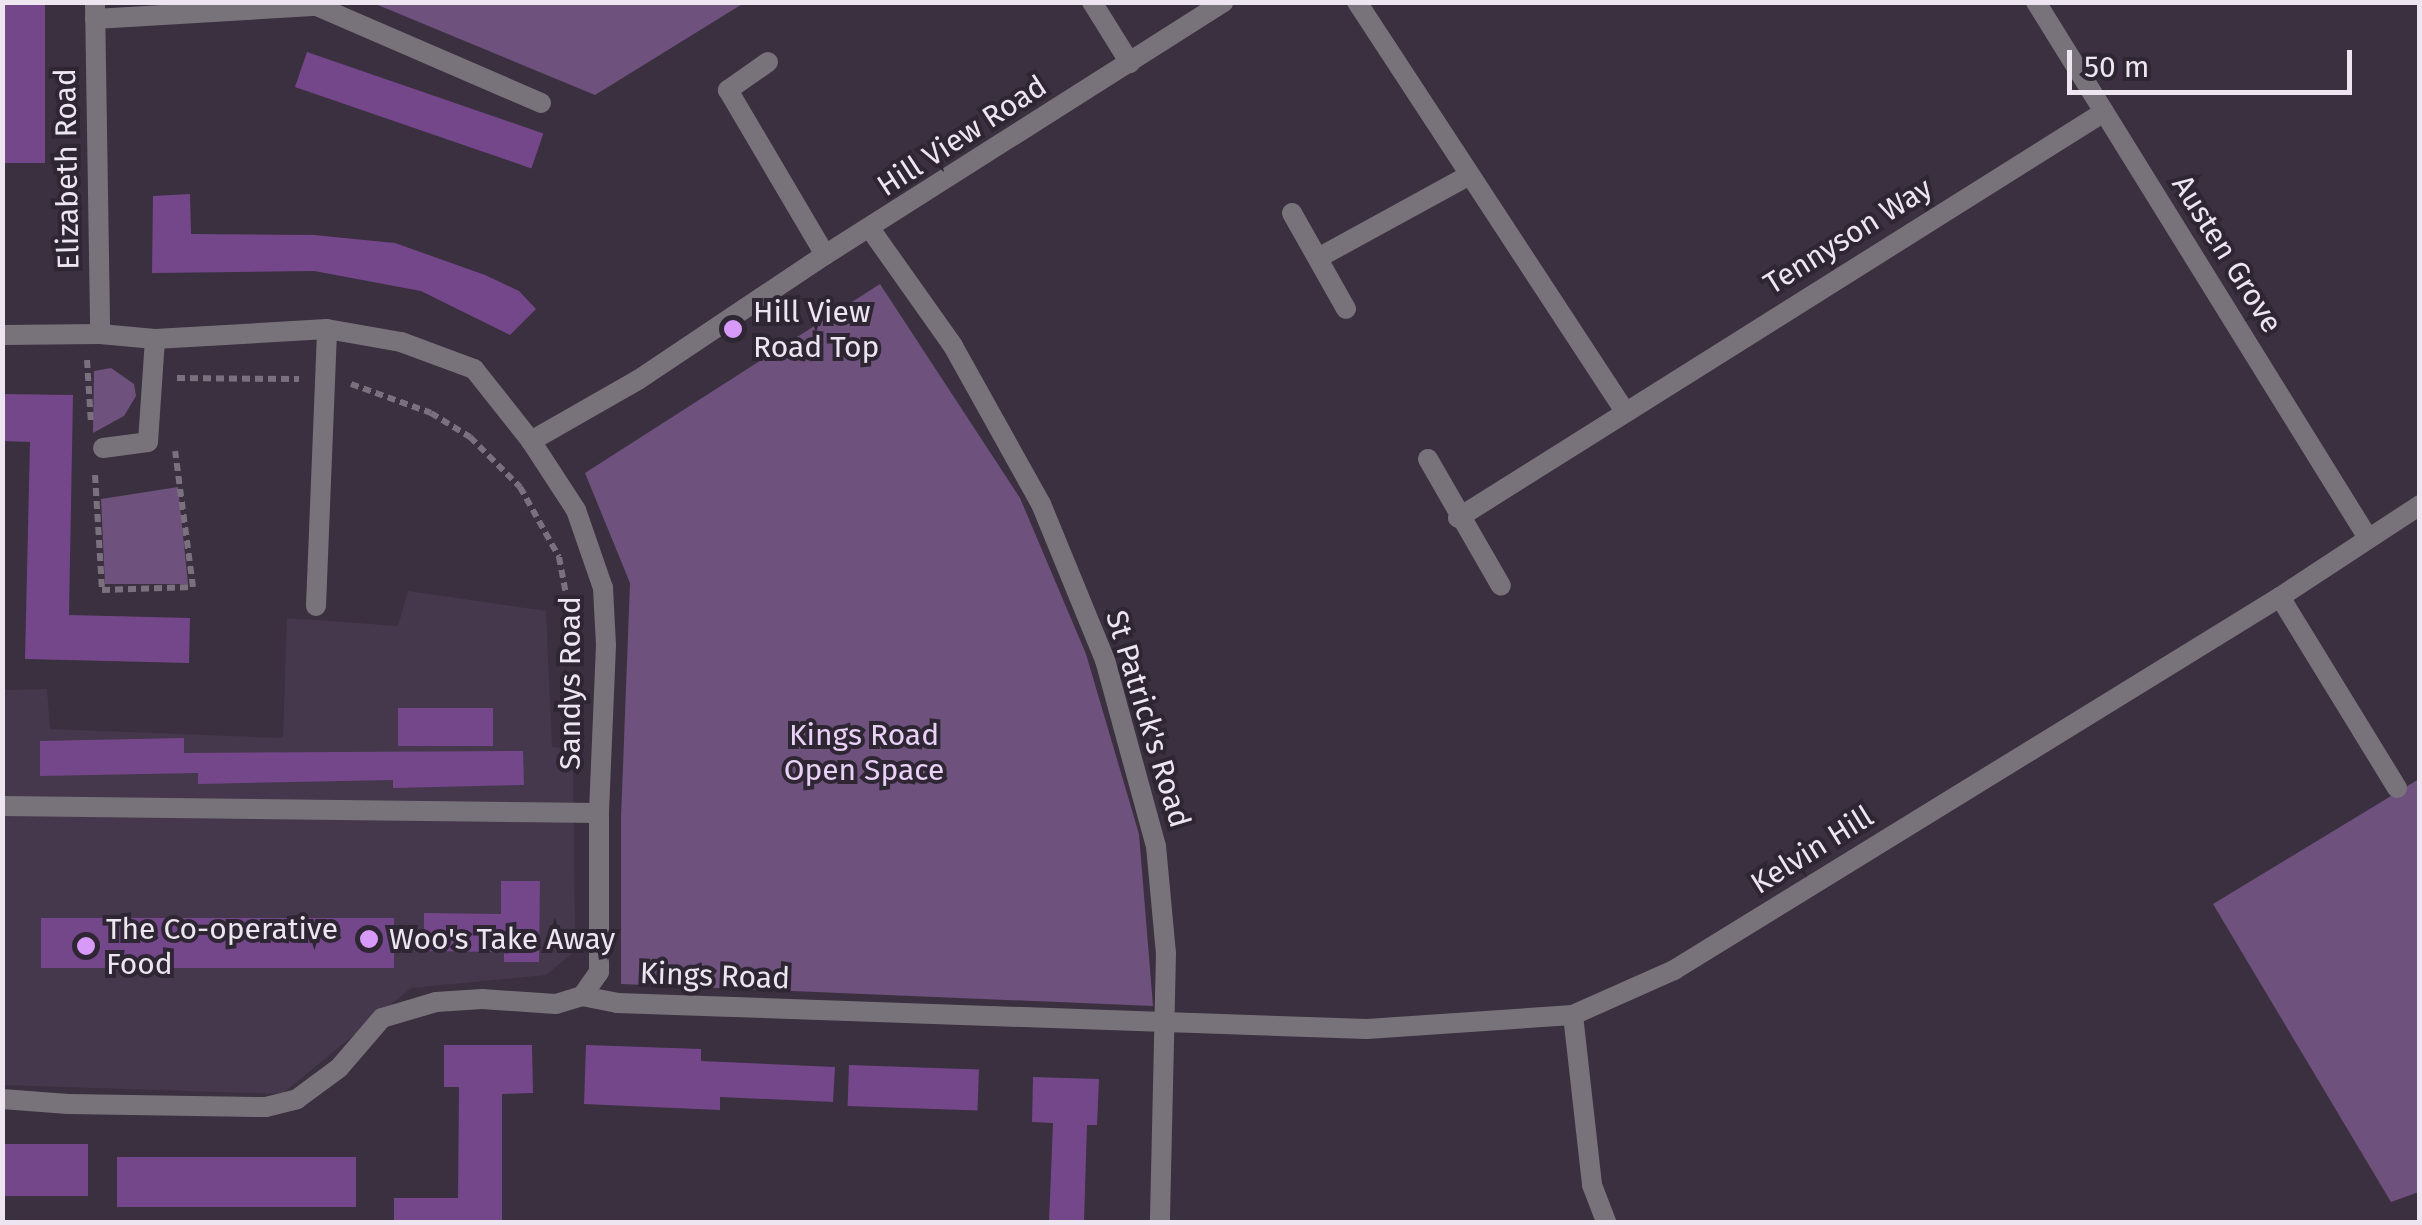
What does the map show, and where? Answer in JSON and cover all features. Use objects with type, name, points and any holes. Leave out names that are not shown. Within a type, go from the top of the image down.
[{"type":"street","points":[[1092,2],[1130,63]]},
{"type":"street","name":"Hill View Road","points":[[531,440],[638,380],[825,255],[871,230],[1224,2]]},
{"type":"street","points":[[1357,2],[1624,410]]},
{"type":"street","name":"Austen Grove","points":[[2036,2],[2368,538]]},
{"type":"street","points":[[95,11],[317,6],[541,104]]},
{"type":"street","name":"Elizabeth Road","points":[[93,334],[95,11]]},
{"type":"street","points":[[768,62],[728,90],[825,255]]},
{"type":"street","name":"Tennyson Way","points":[[1458,518],[1624,410],[2104,112]]},
{"type":"street","points":[[1318,258],[1468,176]]},
{"type":"street","points":[[1292,212],[1346,309]]},
{"type":"street","name":"St Patrick's Road","points":[[871,230],[952,346],[1041,504],[1105,660],[1156,846],[1166,954],[1160,1222]]},
{"type":"street","points":[[316,606],[327,329]]},
{"type":"street","name":"Sandys Road","points":[[2,335],[93,334],[157,339],[327,329],[401,342],[474,368],[531,440],[576,510],[602,588],[606,645],[598,813],[599,972],[582,996]]},
{"type":"street","points":[[98,440],[148,442],[157,339]]},
{"type":"street","points":[[1428,459],[1458,518],[1501,586]]},
{"type":"street","name":"Kelvin Hill","points":[[1165,1021],[1366,1029],[1573,1015],[1674,970],[2280,596],[2420,505]]},
{"type":"street","points":[[2280,596],[2397,788]]},
{"type":"street","points":[[2,806],[598,813]]},
{"type":"street","name":"Kings Road","points":[[2,1099],[266,1107],[298,1100],[338,1068],[382,1018],[436,1002],[482,999],[556,1004],[582,996],[617,1003],[1165,1021]]},
{"type":"street","points":[[1573,1015],[1592,1185],[1606,1222]]},
{"type":"path","points":[[93,334],[98,440]]},
{"type":"path","points":[[157,339],[166,378],[325,378],[402,398],[470,437],[520,488],[559,557],[574,641]]},
{"type":"path","points":[[94,472],[102,590],[193,586],[173,435]]},
{"type":"shaded area","points":[[408,591],[546,611],[552,747],[573,749],[575,951],[546,975],[411,988],[282,1094],[3,1085],[2,677],[5,690],[47,689],[50,729],[283,738],[287,618],[398,626]]},
{"type":"green space","points":[[373,3],[744,3],[595,95]]},
{"type":"green space","name":"Kings Road Open Space","points":[[880,284],[1020,498],[1086,654],[1139,834],[1153,1006],[621,984],[621,818],[630,583],[585,473]]},
{"type":"green space","points":[[111,368],[134,384],[136,396],[124,416],[93,433],[94,371]]},
{"type":"green space","points":[[178,487],[188,584],[105,584],[101,499]]},
{"type":"green space","points":[[2419,779],[2419,1192],[2391,1202],[2213,904]]},
{"type":"building","points":[[2,2],[45,2],[45,163],[2,163]]},
{"type":"building","points":[[307,52],[543,133],[531,168],[295,87]]},
{"type":"building","points":[[190,194],[191,234],[314,235],[395,243],[485,275],[519,291],[536,309],[510,335],[421,291],[314,271],[152,273],[153,196]]},
{"type":"building","points":[[2,394],[73,395],[69,615],[190,618],[189,663],[25,659],[30,442],[2,441]]},
{"type":"building","points":[[398,708],[493,708],[493,746],[398,746]]},
{"type":"building","points":[[184,738],[184,753],[523,751],[524,785],[393,788],[393,780],[198,784],[198,773],[40,776],[40,741]]},
{"type":"building","points":[[501,881],[540,881],[539,962],[504,962],[504,952],[424,951],[424,913],[501,914]]},
{"type":"building","points":[[41,918],[394,918],[394,968],[41,968]]},
{"type":"building","points":[[444,1045],[532,1045],[533,1093],[502,1094],[502,1222],[394,1222],[394,1198],[458,1198],[459,1087],[444,1087]]},
{"type":"building","points":[[586,1045],[701,1049],[701,1061],[835,1067],[833,1102],[720,1097],[720,1110],[584,1104]]},
{"type":"building","points":[[849,1065],[979,1070],[977,1111],[848,1106]]},
{"type":"building","points":[[1033,1077],[1099,1079],[1097,1125],[1087,1125],[1084,1222],[1049,1222],[1053,1123],[1032,1122]]},
{"type":"building","points":[[2,1144],[88,1144],[88,1196],[2,1196]]},
{"type":"building","points":[[117,1157],[356,1157],[356,1207],[117,1207]]},
{"type":"place","name":"Hill View Road Top","points":[[733,329]]},
{"type":"place","name":"Woo's Take Away","points":[[369,939]]},
{"type":"place","name":"The Co-operative Food","points":[[86,946]]}]
